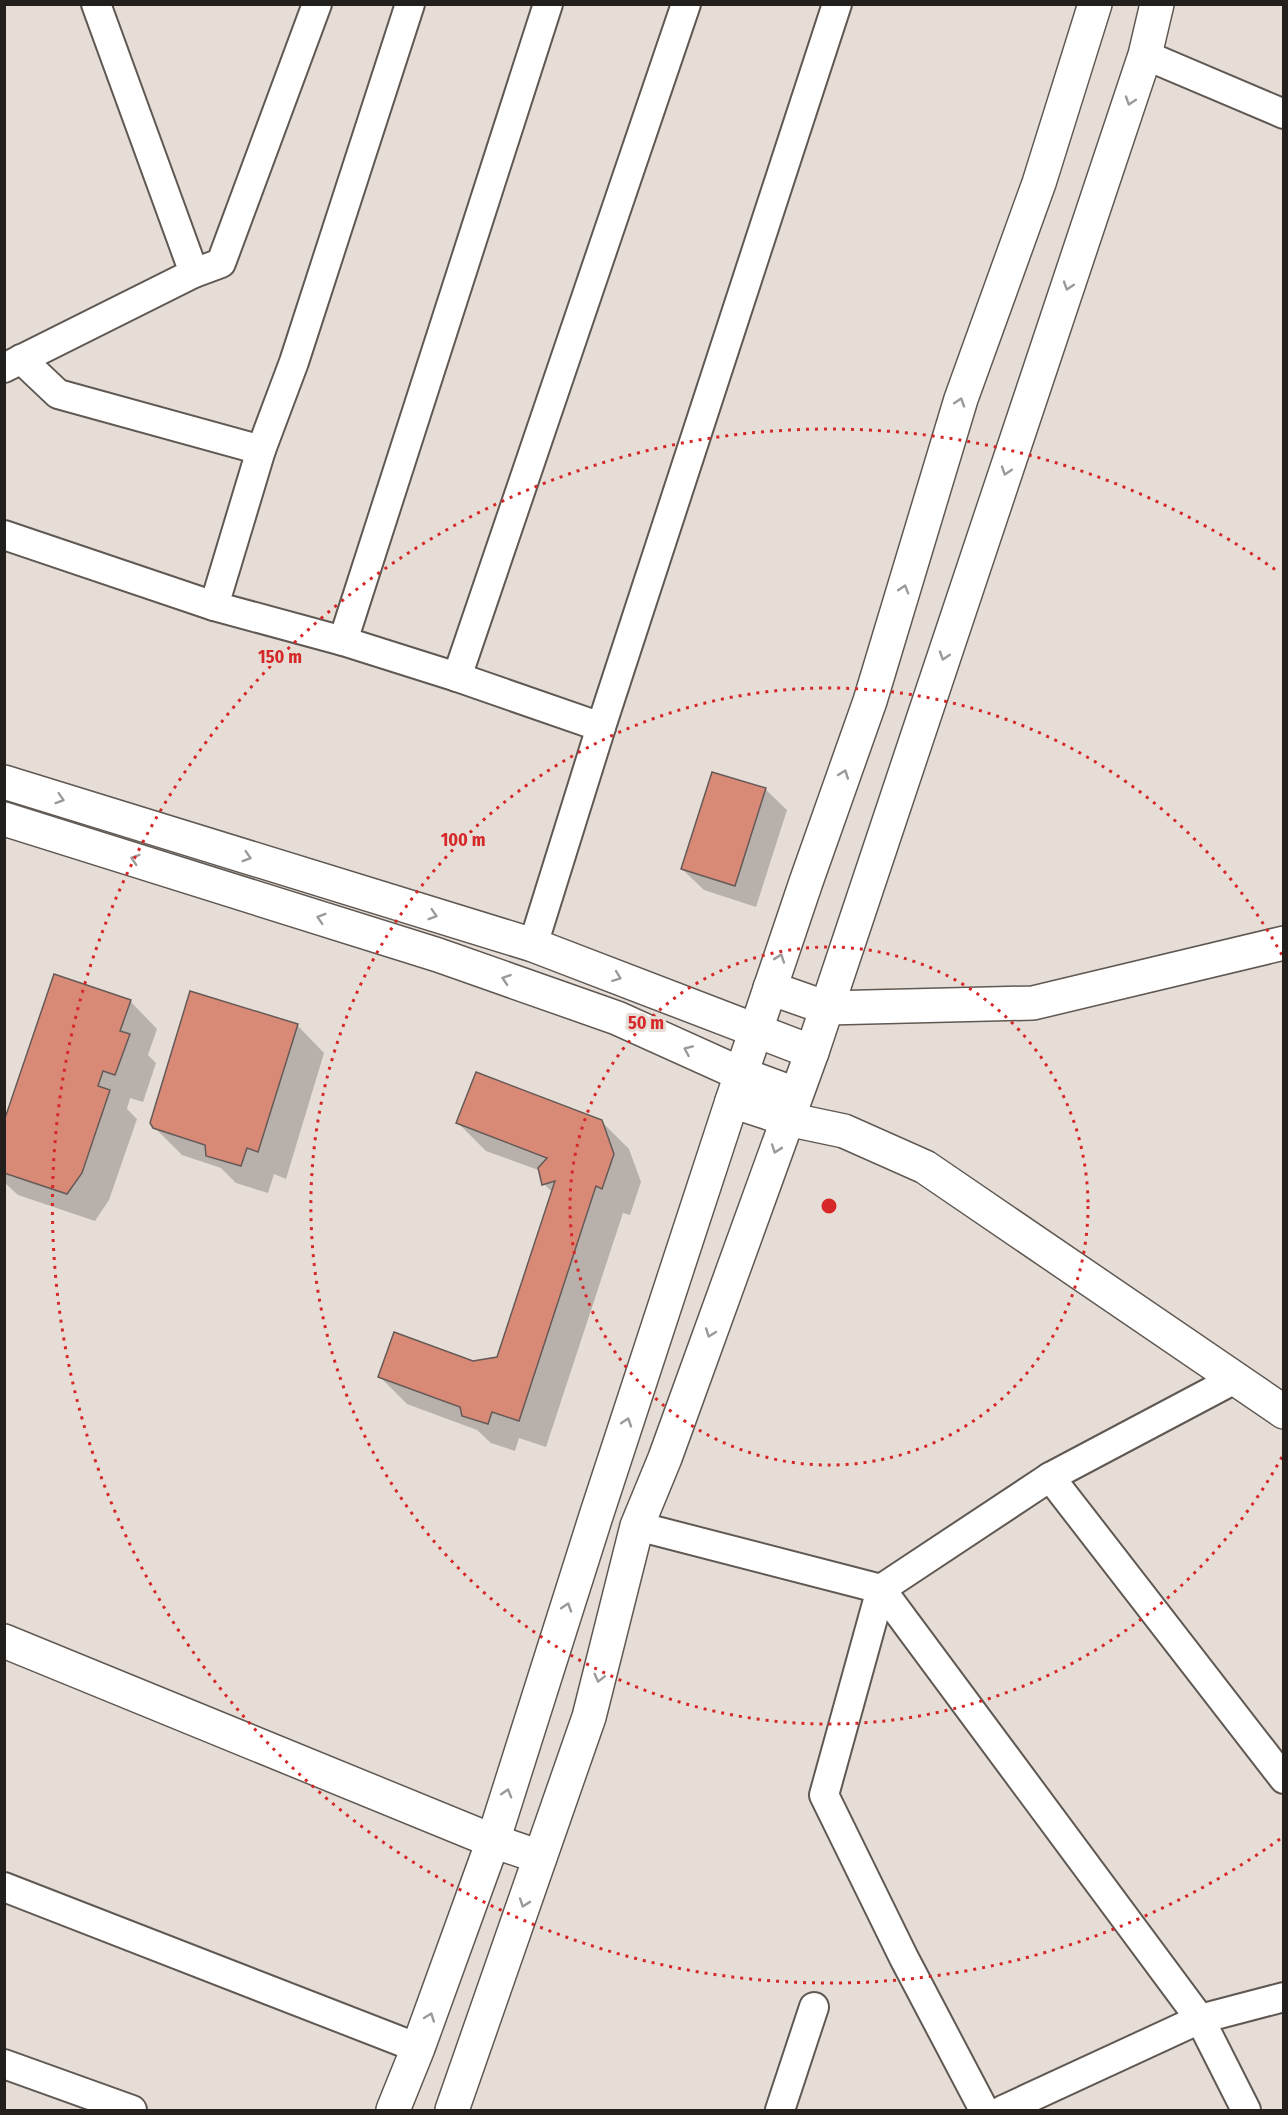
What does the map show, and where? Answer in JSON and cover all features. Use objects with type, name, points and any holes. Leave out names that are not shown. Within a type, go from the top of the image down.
[{"type":"street","points":[[96,4],[194,273]]},
{"type":"street","points":[[261,450],[58,394],[13,363],[194,273],[221,263],[317,4]]},
{"type":"street","points":[[214,606],[261,450],[294,362],[410,4]]},
{"type":"street","points":[[343,641],[548,4]]},
{"type":"street","points":[[457,677],[686,4]]},
{"type":"street","points":[[533,945],[601,728],[837,4]]},
{"type":"street","points":[[393,2110],[418,2048],[493,1840],[589,1538],[756,1030],[870,701],[961,399],[1039,183],[1095,4]]},
{"type":"street","points":[[452,2110],[589,1717],[637,1526],[665,1458],[812,1052],[1145,55],[1157,4]]},
{"type":"street","points":[[1145,55],[1284,114]]},
{"type":"street","points":[[4,535],[214,606],[343,641],[457,677],[601,728]]},
{"type":"street","points":[[4,782],[533,945],[812,1052]]},
{"type":"street","points":[[4,819],[438,955],[617,1018],[737,1088],[791,1106],[925,1167],[1284,1412]]},
{"type":"street","points":[[770,988],[827,1008],[1033,1003],[1284,943]]},
{"type":"street","points":[[984,2110],[904,1958],[824,1796],[881,1589],[1050,1477],[1235,1379]]},
{"type":"street","points":[[1050,1477],[1284,1779]]},
{"type":"street","points":[[637,1526],[881,1589],[1200,2019],[1246,2110]]},
{"type":"street","points":[[4,1641],[540,1857]]},
{"type":"street","points":[[4,1887],[418,2048]]},
{"type":"street","points":[[1003,2110],[1200,2019],[1284,1997]]},
{"type":"street","points":[[780,2110],[814,2007]]},
{"type":"street","points":[[4,2064],[132,2110]]},
{"type":"building","points":[[712,772],[766,788],[735,886],[681,869]]},
{"type":"building","points":[[54,974],[131,1000],[120,1031],[130,1034],[115,1075],[103,1071],[98,1086],[110,1090],[82,1173],[67,1194],[4,1173],[4,1121]]},
{"type":"building","points":[[190,991],[298,1024],[258,1152],[247,1148],[241,1166],[206,1156],[205,1145],[153,1128],[150,1123]]},
{"type":"building","points":[[476,1072],[602,1120],[614,1154],[602,1189],[596,1186],[519,1421],[492,1412],[488,1424],[462,1416],[460,1407],[378,1377],[394,1332],[473,1361],[497,1357],[555,1181],[542,1185],[538,1168],[547,1158],[456,1123]]}]
